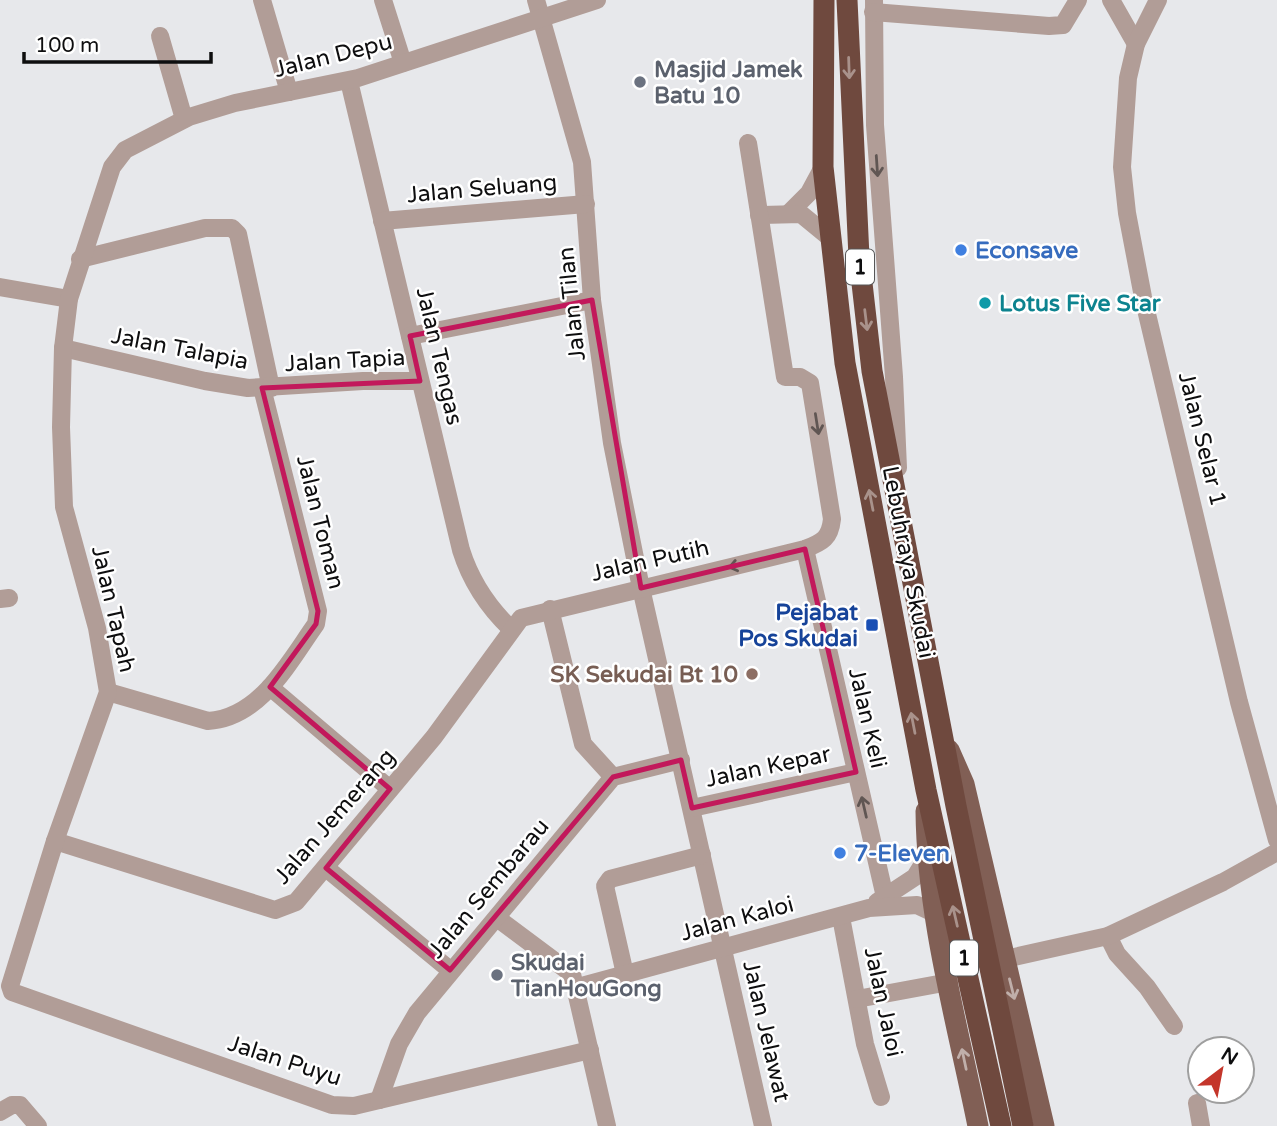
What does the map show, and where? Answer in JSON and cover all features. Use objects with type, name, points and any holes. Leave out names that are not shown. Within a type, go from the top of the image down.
[{"type":"highway","name":"Lebuhraya Skudai","points":[[824,0],[823,167],[845,363],[926,790],[1001,1126]]},
{"type":"highway","name":"Lebuhraya Skudai","points":[[847,0],[859,257],[872,371],[942,736],[1016,1091],[1026,1126]]},
{"type":"main road","points":[[942,736],[964,784],[1044,1126]]},
{"type":"main road","points":[[926,790],[926,859],[934,913],[978,1126]]},
{"type":"street","points":[[262,0],[289,92]]},
{"type":"street","points":[[383,0],[403,63]]},
{"type":"street","name":"Jalan Depu","points":[[63,348],[69,299],[80,259],[118,157],[184,119],[235,103],[349,81],[403,63],[538,9],[597,0]]},
{"type":"street","points":[[901,531],[894,377],[875,125],[874,6],[1049,26],[1063,25],[1078,0]]},
{"type":"street","points":[[1111,0],[1136,44]]},
{"type":"street","name":"Jalan Selar 1","points":[[1158,0],[1136,44],[1128,78],[1122,167],[1127,213],[1143,298],[1240,702],[1277,841]]},
{"type":"street","name":"Jalan Tilan","points":[[538,9],[582,162],[592,300],[612,443],[641,588],[681,760]]},
{"type":"street","points":[[160,36],[184,119]]},
{"type":"street","name":"Jalan Tengas","points":[[349,81],[469,576],[495,613],[511,629]]},
{"type":"street","points":[[748,143],[785,377],[800,377],[810,383],[832,519],[831,532],[824,542],[805,550]]},
{"type":"street","points":[[789,213],[809,193],[823,167]]},
{"type":"street","name":"Jalan Seluang","points":[[382,220],[586,204]]},
{"type":"street","points":[[759,215],[801,214],[829,237]]},
{"type":"street","name":"Jalan Talapia","points":[[63,348],[205,381],[267,388],[241,248],[235,230],[223,226],[80,259]]},
{"type":"street","points":[[0,287],[69,299]]},
{"type":"street","points":[[410,336],[592,300]]},
{"type":"street","name":"Jalan Tapah","points":[[12,992],[10,980],[55,841],[108,692],[97,628],[64,507],[63,348]]},
{"type":"street","name":"Jalan Tapia","points":[[267,388],[363,380],[420,381]]},
{"type":"street","name":"Jalan Toman","points":[[108,692],[208,721],[235,714],[270,687],[316,624],[318,611],[267,388]]},
{"type":"street","name":"Jalan Putih","points":[[511,629],[521,618],[550,609],[805,550]]},
{"type":"street","name":"Jalan Keli","points":[[805,550],[885,897]]},
{"type":"street","points":[[550,609],[587,752],[613,777],[681,760]]},
{"type":"street","name":"Jalan Jemerang","points":[[55,841],[275,910],[296,902],[442,726],[511,629]]},
{"type":"street","points":[[270,687],[390,789]]},
{"type":"street","name":"Jalan Jelawat","points":[[681,760],[763,1126]]},
{"type":"street","name":"Jalan Kepar","points":[[692,808],[856,772]]},
{"type":"street","name":"Jalan Sembarau","points":[[380,1100],[399,1044],[416,1013],[613,777]]},
{"type":"street","points":[[1005,958],[1108,936],[1223,882],[1277,852]]},
{"type":"street","points":[[625,974],[605,886],[610,879],[702,855]]},
{"type":"street","name":"Jalan Kaloi","points":[[869,908],[915,877],[926,859]]},
{"type":"street","points":[[326,868],[450,970]]},
{"type":"street","name":"Jalan Kaloi","points":[[578,987],[869,908],[917,905],[934,913]]},
{"type":"street","name":"Jalan Jaloi","points":[[841,917],[865,1044],[881,1097]]},
{"type":"street","points":[[497,918],[572,974],[578,987],[607,1126]]},
{"type":"street","points":[[1108,936],[1117,954],[1147,987],[1174,1026]]},
{"type":"street","points":[[857,999],[949,982]]},
{"type":"street","name":"Jalan Puyu","points":[[12,992],[332,1105],[354,1105],[380,1100],[590,1051]]},
{"type":"street","points":[[0,1112],[12,1105],[20,1105],[38,1126]]},
{"type":"street","points":[[1197,1105],[1200,1126]]},
{"type":"highlighted area","points":[[592,300],[641,588],[805,549],[856,772],[692,808],[681,760],[613,777],[450,970],[326,868],[390,789],[270,687],[316,624],[318,611],[262,388],[420,381],[410,336]]},
{"type":"place","name":"Masjid Jamek Batu 10","points":[[640,82]]},
{"type":"place","name":"Econsave","points":[[961,250]]},
{"type":"place","name":"Lotus Five Star","points":[[985,303]]},
{"type":"place","name":"Pejabat Pos Skudai","points":[[872,625]]},
{"type":"place","name":"SK Sekudai Bt 10","points":[[752,674]]},
{"type":"place","name":"7-Eleven","points":[[840,853]]},
{"type":"place","name":"Skudai TianHouGong","points":[[497,975]]}]
